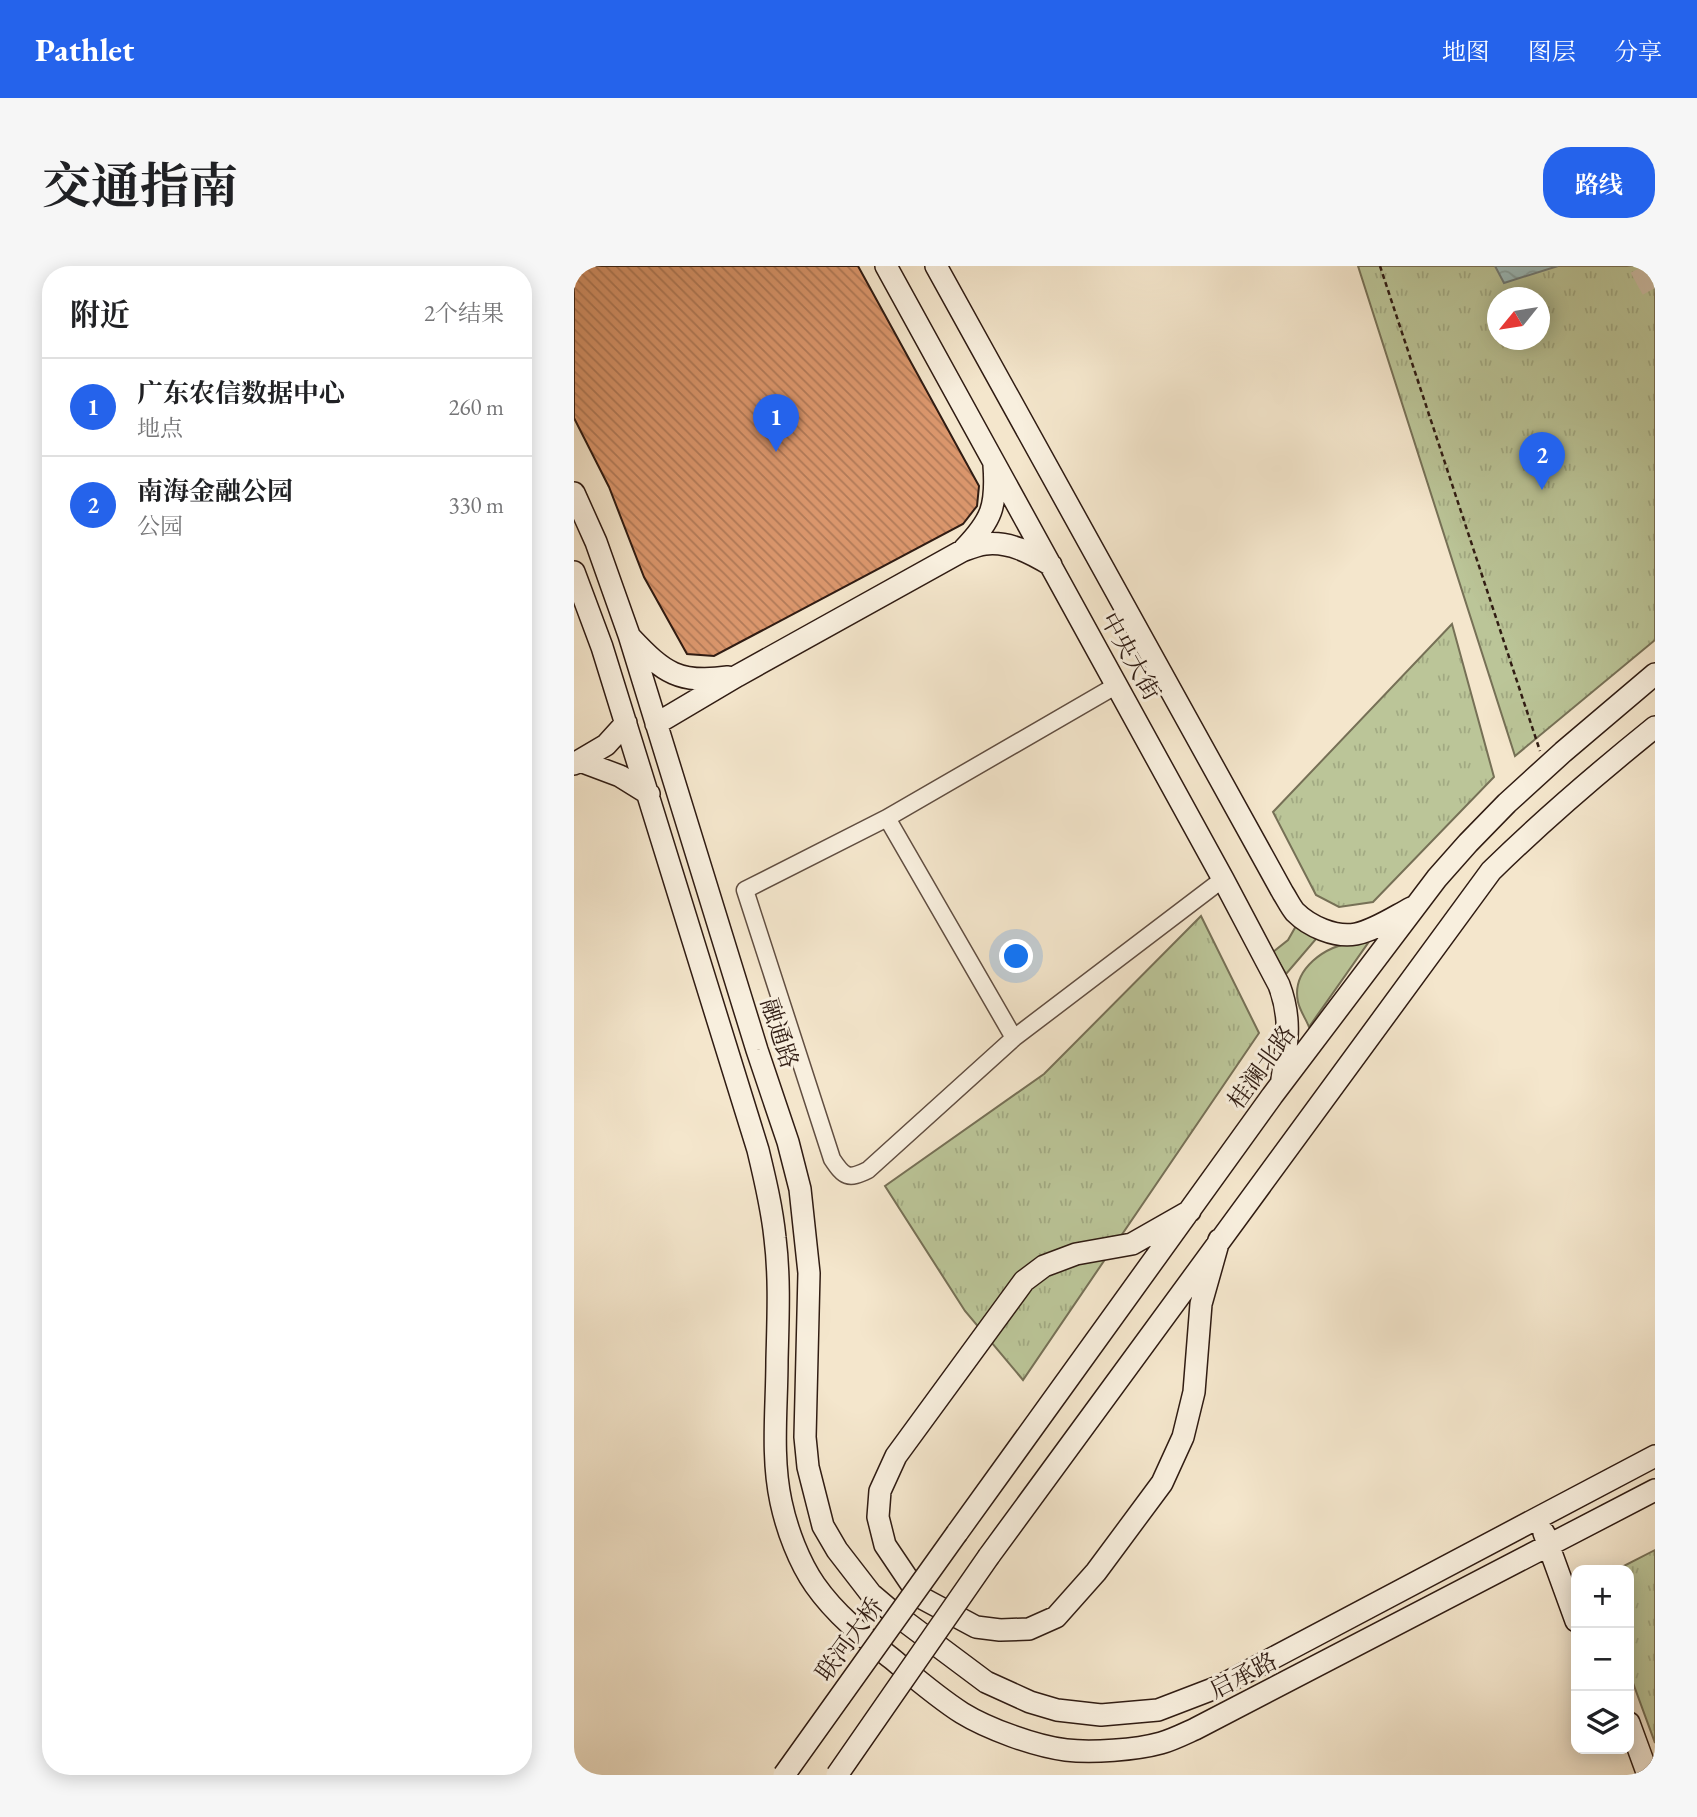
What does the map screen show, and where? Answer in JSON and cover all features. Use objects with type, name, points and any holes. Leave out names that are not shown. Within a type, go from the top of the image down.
[{"type":"main road","name":"中央大街","points":[[886,266],[1279,985],[1286,1002],[1289,1023],[1282,1083]]},
{"type":"main road","name":"中央大街","points":[[936,266],[1295,912],[1314,926],[1335,933],[1354,934],[1416,905]]},
{"type":"main road","points":[[962,551],[986,524],[993,508],[996,489],[994,461]]},
{"type":"main road","name":"融通路","points":[[574,493],[596,542],[629,635],[788,1142],[800,1189],[809,1273],[805,1437],[808,1467],[823,1526],[836,1550],[870,1594]]},
{"type":"main road","points":[[656,723],[962,551],[985,544],[1004,544],[1021,549],[1051,565]]},
{"type":"main road","points":[[574,572],[602,647],[649,794]]},
{"type":"main road","points":[[629,635],[649,657],[679,676],[693,680],[711,680],[737,676]]},
{"type":"main road","name":"桂澜北路","points":[[957,1533],[1282,1083],[1416,905],[1468,843],[1507,803],[1655,674]]},
{"type":"main road","points":[[577,763],[606,745],[626,723]]},
{"type":"main road","points":[[837,1775],[989,1556],[1491,870],[1587,782],[1655,727]]},
{"type":"main road","points":[[577,763],[620,776],[649,794]]},
{"type":"main road","name":"启承路","points":[[649,794],[758,1150],[769,1196],[778,1281],[775,1443],[781,1502],[793,1541],[814,1583],[832,1607],[852,1627],[945,1701],[964,1714],[1015,1737],[1068,1751],[1133,1749],[1161,1743],[1195,1729],[1655,1490]]},
{"type":"main road","points":[[1190,1211],[1132,1244],[1076,1254],[1044,1266],[1024,1281],[895,1456],[880,1491],[878,1517],[885,1545],[920,1597],[976,1627],[1029,1629],[1056,1617],[1096,1572],[1162,1483],[1183,1437],[1194,1392],[1201,1304],[1219,1240]]},
{"type":"main road","name":"启承路","points":[[870,1594],[986,1682],[1006,1692],[1057,1710],[1101,1715],[1158,1710],[1218,1687],[1655,1456]]},
{"type":"main road","points":[[1544,1515],[1571,1603]]},
{"type":"main road","name":"联河大桥","points":[[785,1775],[957,1533]]},
{"type":"main road","points":[[1554,1543],[1571,1574]]},
{"type":"main road","points":[[1634,1737],[1648,1775]]},
{"type":"main road","points":[[1626,1754],[1634,1775]]},
{"type":"street","points":[[1117,685],[887,818],[745,890],[832,1159],[840,1170],[846,1176],[856,1176],[868,1170],[1014,1038],[1223,879]]},
{"type":"street","points":[[887,818],[1014,1038]]},
{"type":"path","points":[[1380,266],[1546,768]]},
{"type":"green space","points":[[1358,266],[1655,266],[1655,640],[1515,756]]},
{"type":"green space","points":[[1452,624],[1494,777],[1373,902],[1339,907],[1316,895],[1273,812]]},
{"type":"green space","points":[[1201,916],[1259,1033],[1023,1380],[965,1311],[885,1186],[1044,1074]]},
{"type":"green space","points":[[1296,926],[1316,939],[1286,974],[1273,952],[1288,940]]},
{"type":"green space","points":[[1355,942],[1368,943],[1309,1027],[1300,1009],[1297,990],[1305,969],[1333,948]]},
{"type":"green space","points":[[1655,1550],[1655,1743],[1634,1686],[1634,1565],[1626,1565]]},
{"type":"water","points":[[1495,266],[1558,266],[1504,283]]},
{"type":"building","points":[[574,266],[858,266],[979,486],[977,506],[963,524],[714,656],[687,654],[644,577],[609,487],[574,418]]},
{"type":"tunnel","points":[[1643,266],[1655,288]]},
{"type":"place","name":"广东农信数据中心","points":[[776,452]]},
{"type":"place","name":"南海金融公园","points":[[1542,490]]}]
